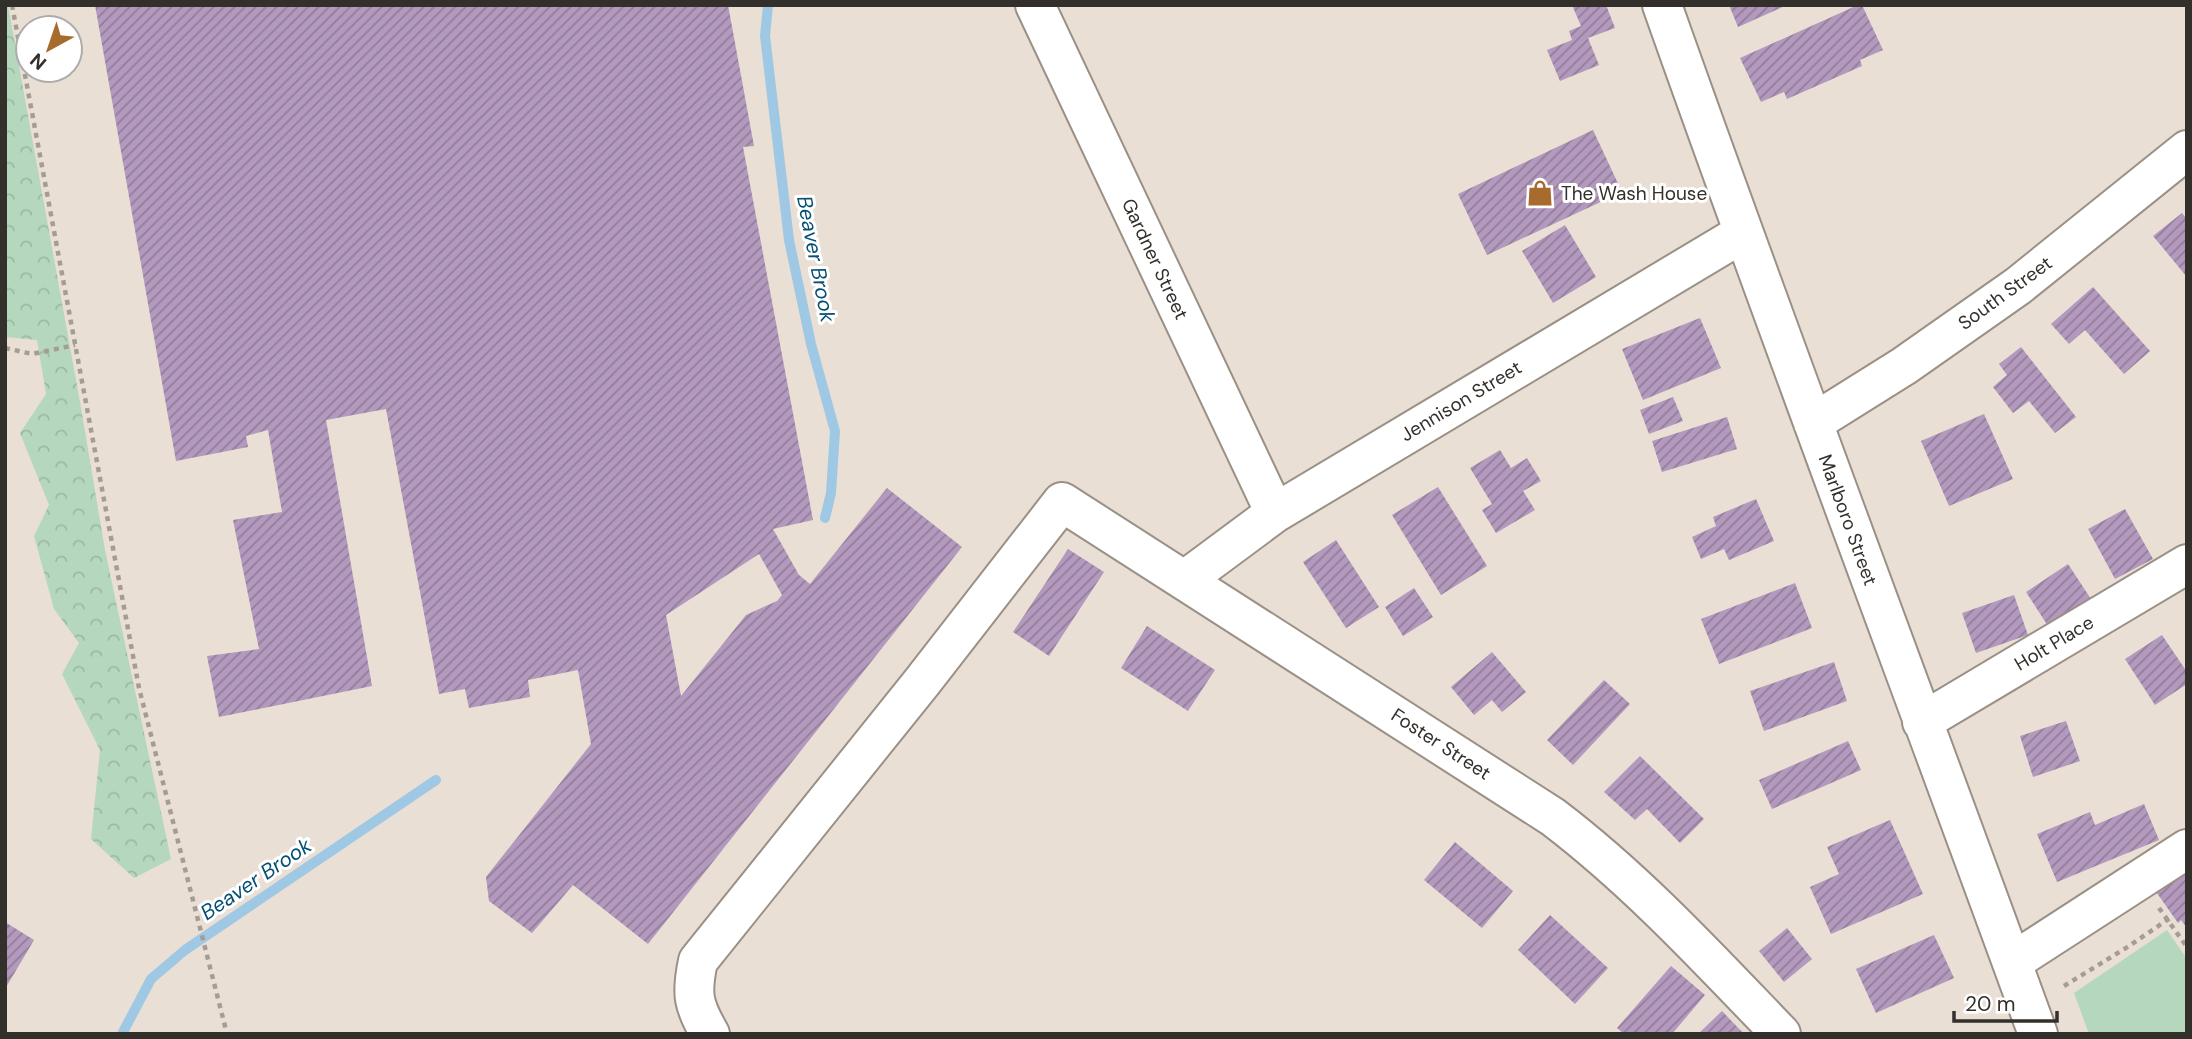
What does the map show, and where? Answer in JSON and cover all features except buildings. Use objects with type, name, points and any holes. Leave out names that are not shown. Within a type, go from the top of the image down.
[{"type":"street","name":"Gardner Street","points":[[1035,5],[1275,513]]},
{"type":"street","name":"Marlboro Street","points":[[1662,5],[1742,233],[1922,722],[2014,961],[2035,1032]]},
{"type":"street","name":"South Street","points":[[1813,423],[1904,366],[2018,286],[2187,150]]},
{"type":"street","name":"Jennison Street","points":[[1186,579],[1275,513],[1742,233]]},
{"type":"street","name":"Foster Street","points":[[710,1034],[699,1016],[692,988],[698,961],[922,682],[1062,502],[1186,579],[1553,817],[1598,851],[1681,930],[1781,1034]]},
{"type":"street","name":"Holt Place","points":[[1922,722],[2187,564]]},
{"type":"street","points":[[2014,961],[2187,849]]},
{"type":"path","points":[[12,5],[139,688],[227,1034]]},
{"type":"path","points":[[5,348],[32,354],[75,345]]},
{"type":"path","points":[[2064,986],[2173,916]]},
{"type":"path","points":[[2167,920],[2187,947]]},
{"type":"green space","points":[[5,5],[8,5],[14,38],[14,84],[22,84],[105,550],[171,859],[134,878],[91,839],[100,750],[62,674],[79,643],[54,609],[34,536],[49,505],[20,433],[46,394],[37,340],[5,337]]},
{"type":"green space","points":[[2167,930],[2187,959],[2187,1034],[2089,1034],[2074,993]]},
{"type":"waterway","name":"Beaver Brook","points":[[768,5],[765,36],[789,240],[811,344],[835,431],[831,493],[825,518]]},
{"type":"waterway","name":"Beaver Brook","points":[[122,1034],[151,979],[185,950],[436,780]]},
{"type":"place","name":"The Wash House","points":[[1540,193]]}]
